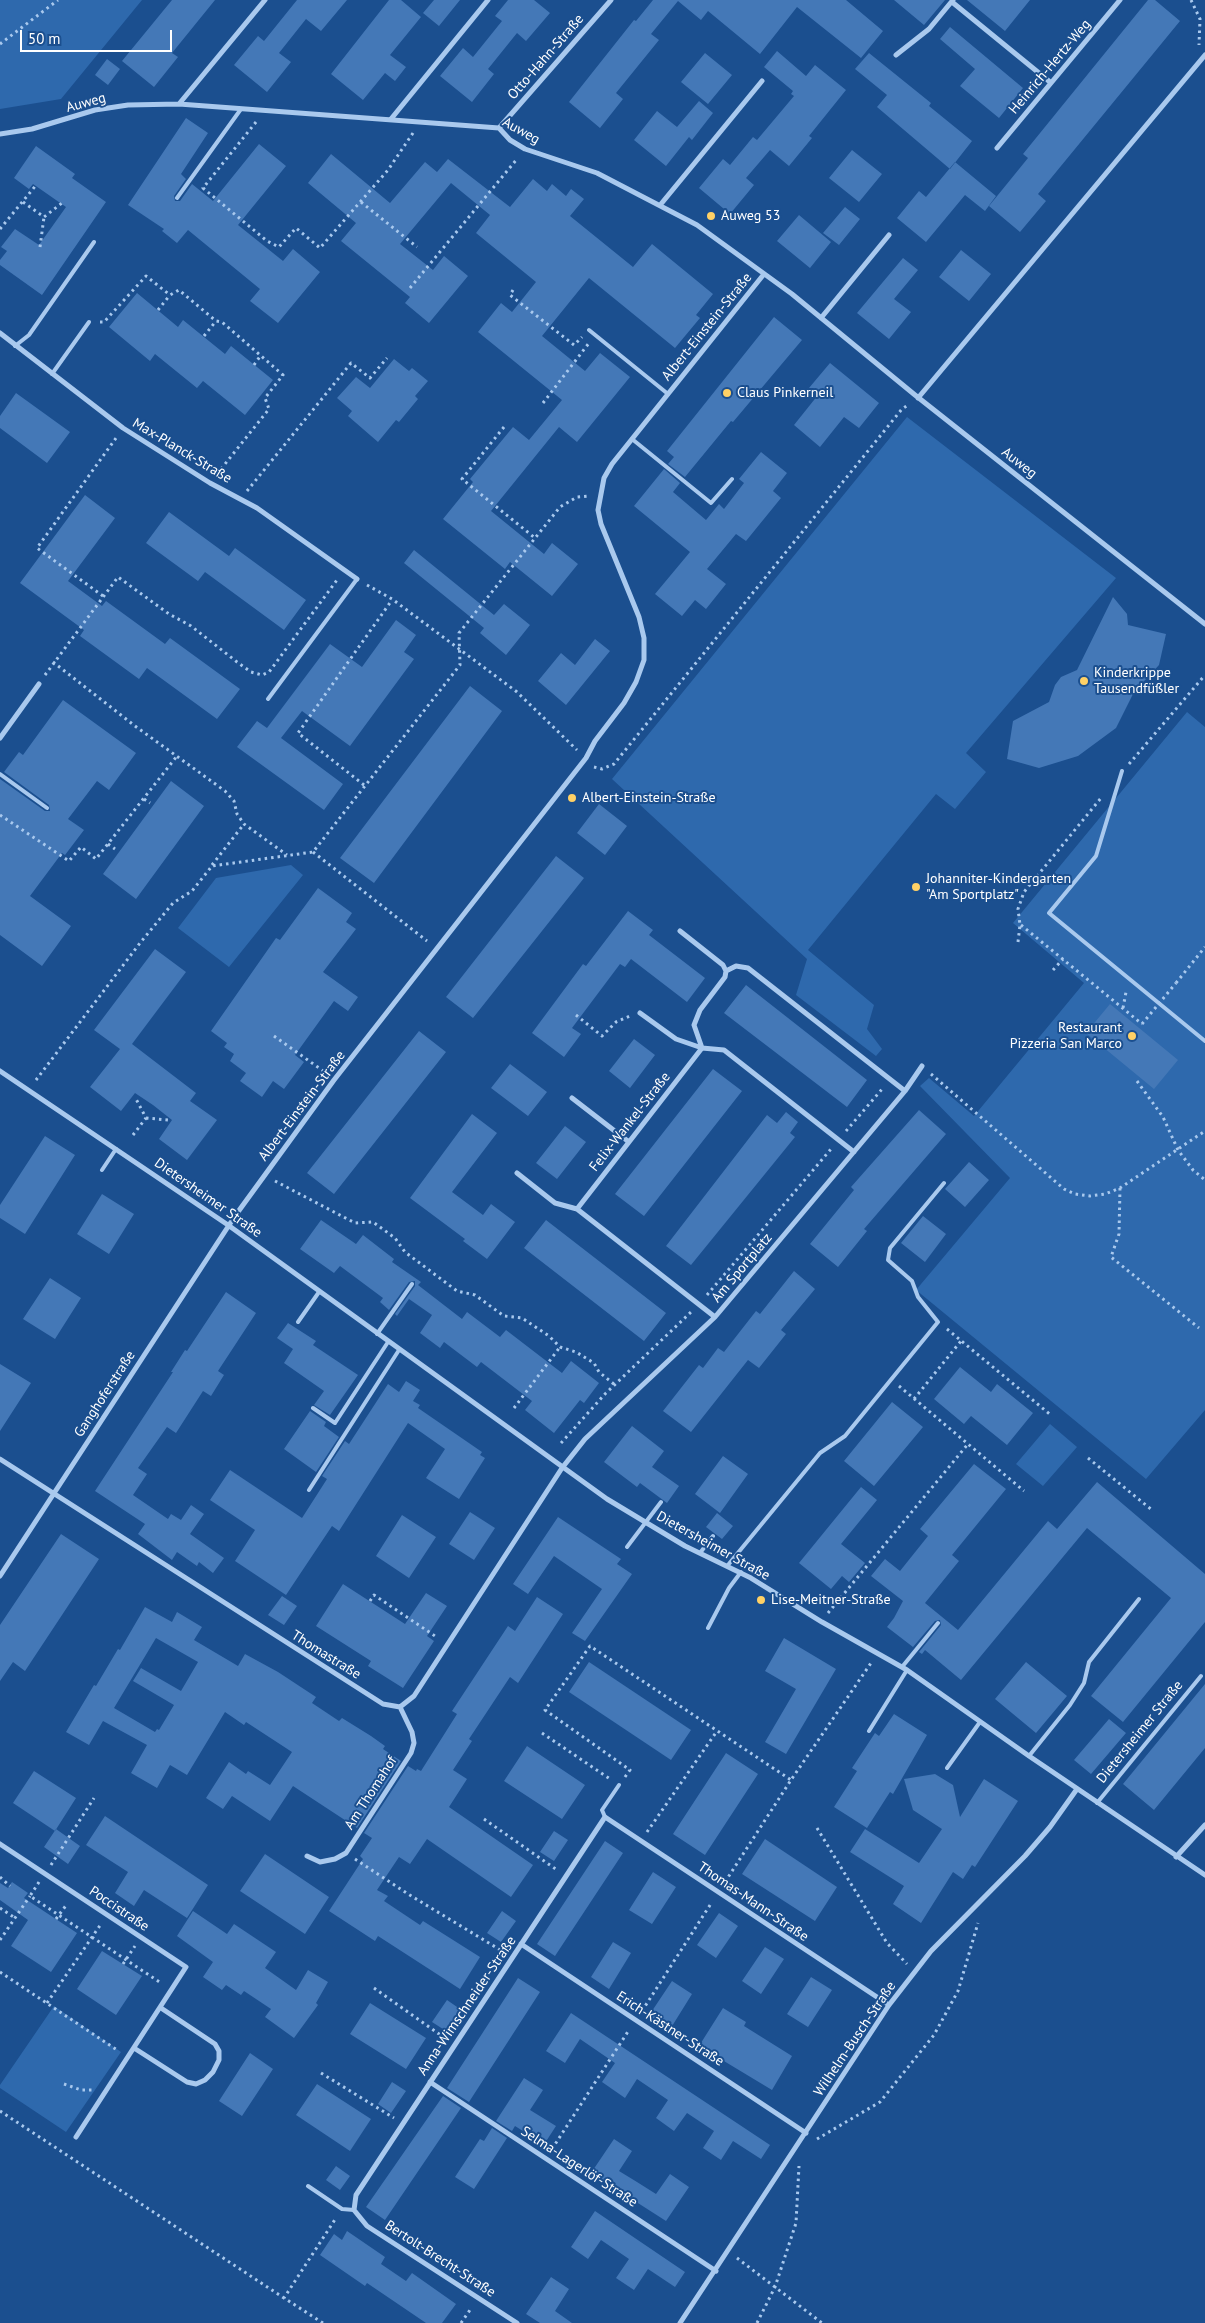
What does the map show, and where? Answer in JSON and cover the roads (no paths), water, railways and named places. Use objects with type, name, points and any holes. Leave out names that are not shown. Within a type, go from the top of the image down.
[{"type":"street","points":[[179,104],[266,0]]},
{"type":"street","points":[[391,119],[488,0]]},
{"type":"street","name":"Otto-Hahn-Straße","points":[[499,128],[611,0]]},
{"type":"street","name":"Heinrich-Hertz-Weg","points":[[997,148],[1120,0]]},
{"type":"street","points":[[896,55],[929,29],[953,1],[1050,82]]},
{"type":"street","points":[[918,398],[1203,57]]},
{"type":"street","points":[[661,204],[762,81]]},
{"type":"street","name":"Auweg","points":[[0,134],[32,129],[95,110],[128,105],[179,104],[499,128],[510,140],[525,149],[597,173],[697,224],[821,318],[918,398],[1205,624]]},
{"type":"street","points":[[821,318],[889,235]]},
{"type":"street","name":"Albert-Einstein-Straße","points":[[228,1226],[334,1080],[586,758],[595,741],[624,703],[636,682],[644,660],[644,638],[639,617],[601,524],[598,510],[604,478],[612,464],[764,274]]},
{"type":"street","name":"Max-Planck-Straße","points":[[0,333],[123,428],[210,483],[241,499],[292,531],[357,579]]},
{"type":"street","points":[[0,738],[40,684]]},
{"type":"street","points":[[680,931],[723,965],[726,971],[725,977],[700,1010],[694,1025],[702,1048]]},
{"type":"street","points":[[726,971],[736,966],[748,968],[905,1091]]},
{"type":"street","points":[[640,1013],[676,1039],[702,1048],[724,1050],[854,1152]]},
{"type":"street","name":"Felix-Wankel-Straße","points":[[577,1209],[702,1048]]},
{"type":"street","name":"Am Sportplatz","points":[[562,1468],[584,1440],[610,1413],[715,1317],[905,1091],[922,1066]]},
{"type":"street","name":"Dietersheimer Straße","points":[[0,1070],[228,1226],[562,1468],[685,1546],[741,1572],[822,1622],[905,1668],[1028,1756],[1205,1875]]},
{"type":"street","points":[[572,1098],[629,1142]]},
{"type":"street","points":[[517,1173],[554,1203],[577,1209],[715,1317]]},
{"type":"street","name":"Ganghoferstraße","points":[[0,1576],[228,1226]]},
{"type":"street","name":"Thomastraße","points":[[0,1459],[383,1704],[400,1707]]},
{"type":"street","points":[[400,1707],[414,1696],[562,1468]]},
{"type":"street","name":"Am Thomahof","points":[[307,1856],[320,1862],[335,1859],[346,1853],[411,1753],[414,1743],[412,1732],[400,1707]]},
{"type":"street","name":"Wilhelm-Busch-Straße","points":[[680,2323],[889,2005],[931,1951],[1050,1828],[1077,1789]]},
{"type":"street","name":"Thomas-Mann-Straße","points":[[605,1817],[889,2005]]},
{"type":"street","name":"Anna-Wimschneider-Straße","points":[[354,2210],[356,2195],[605,1817]]},
{"type":"street","points":[[1176,1857],[1205,1825]]},
{"type":"street","name":"Poccistraße","points":[[0,1844],[186,1967],[76,2137]]},
{"type":"street","name":"Erich-Kästner-Straße","points":[[521,1944],[806,2133]]},
{"type":"street","points":[[134,2048],[187,2082],[196,2084],[205,2080],[212,2072],[219,2060],[219,2051],[215,2044],[161,2008]]},
{"type":"street","name":"Selma-Lagerlöf-Straße","points":[[430,2082],[716,2270]]},
{"type":"street","name":"Bertolt-Brecht-Straße","points":[[354,2210],[367,2226],[517,2323]]},
{"type":"lane","points":[[177,198],[241,109]]},
{"type":"lane","points":[[15,346],[29,335],[94,242]]},
{"type":"lane","points":[[52,374],[89,322]]},
{"type":"lane","name":"Albert-Einstein-Straße","points":[[589,330],[668,394]]},
{"type":"lane","points":[[632,439],[711,503],[732,479]]},
{"type":"lane","points":[[268,699],[357,579]]},
{"type":"lane","points":[[1122,771],[1096,856],[1049,913],[1205,1041]]},
{"type":"lane","points":[[0,774],[47,808]]},
{"type":"lane","points":[[102,1170],[116,1149]]},
{"type":"lane","points":[[728,1565],[820,1453],[845,1436],[938,1322],[918,1298],[912,1281],[888,1260],[890,1248],[944,1183]]},
{"type":"lane","points":[[377,1334],[412,1284]]},
{"type":"lane","points":[[298,1322],[319,1292]]},
{"type":"lane","points":[[313,1408],[335,1423],[388,1342]]},
{"type":"lane","points":[[309,1490],[399,1350]]},
{"type":"lane","points":[[627,1547],[661,1502]]},
{"type":"lane","points":[[700,1553],[713,1536]]},
{"type":"lane","points":[[708,1628],[729,1588],[741,1572]]},
{"type":"lane","points":[[1028,1756],[1070,1705],[1084,1683],[1089,1662],[1139,1599]]},
{"type":"lane","points":[[869,1731],[905,1668],[938,1624]]},
{"type":"lane","name":"Dietersheimer Straße","points":[[1097,1803],[1201,1676]]},
{"type":"lane","points":[[947,1768],[980,1722]]},
{"type":"lane","points":[[605,1817],[602,1810],[619,1785]]},
{"type":"lane","points":[[308,2186],[342,2209],[354,2210]]},
{"type":"place","name":"Auweg 53","points":[[711,216]]},
{"type":"place","name":"Claus Pinkerneil","points":[[727,393]]},
{"type":"place","name":"Kinderkrippe Tausendfüßler","points":[[1084,681]]},
{"type":"place","name":"Albert-Einstein-Straße","points":[[572,798]]},
{"type":"place","name":"Johanniter-Kindergarten \"Am Sportplatz\"","points":[[916,887]]},
{"type":"place","name":"Restaurant Pizzeria San Marco","points":[[1132,1036]]},
{"type":"place","name":"Lise-Meitner-Straße","points":[[761,1600]]}]
